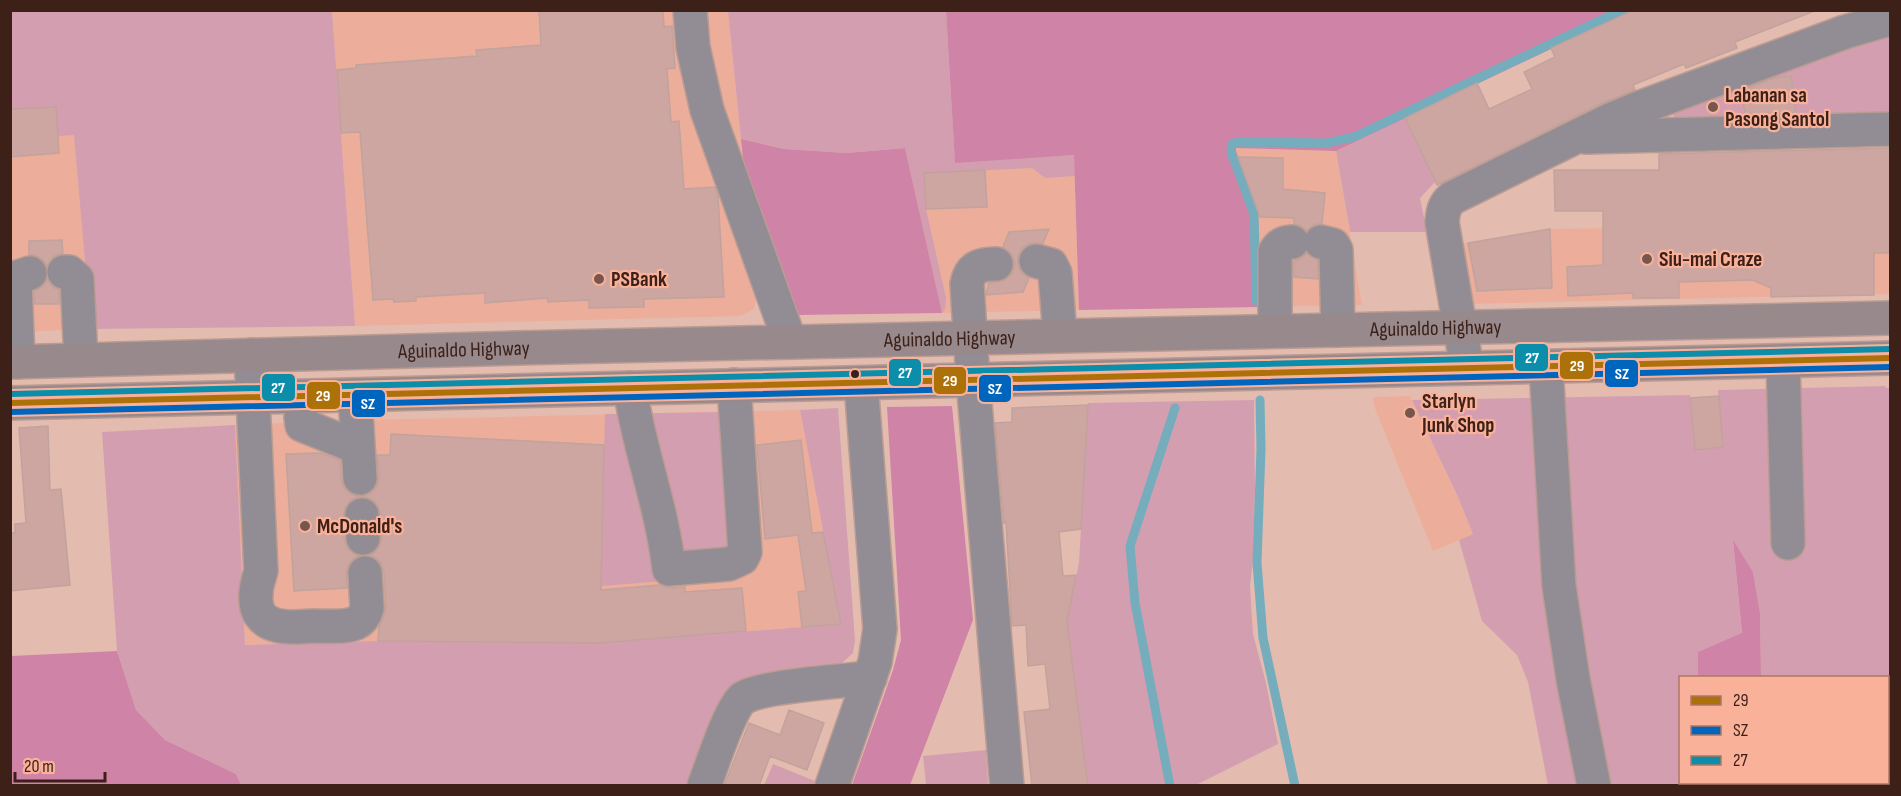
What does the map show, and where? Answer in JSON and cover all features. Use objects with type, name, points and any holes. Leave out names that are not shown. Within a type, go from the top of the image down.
[{"type":"highway","name":"Aguinaldo Highway","points":[[14,362],[970,337],[1890,318]]},
{"type":"highway","name":"Aguinaldo Highway","points":[[10,403],[1890,358]]},
{"type":"street","points":[[690,10],[693,47],[707,111],[790,342]]},
{"type":"street","points":[[1467,368],[1442,222],[1446,204],[1452,198],[1610,120],[1829,38],[1890,19]]},
{"type":"street","points":[[1575,137],[1890,129]]},
{"type":"street","points":[[1275,331],[1275,252],[1282,244],[1307,242],[1333,245],[1336,250],[1338,330]]},
{"type":"street","points":[[1036,261],[1051,265],[1055,273],[1060,335]]},
{"type":"street","points":[[996,264],[978,266],[972,270],[967,284],[1007,786]]},
{"type":"street","points":[[64,272],[69,272],[77,279],[81,360]]},
{"type":"street","points":[[14,362],[15,282],[18,277],[30,273]]},
{"type":"street","points":[[251,355],[261,571],[256,595],[258,610],[265,620],[275,626],[287,628],[356,623],[366,614],[366,587]]},
{"type":"street","points":[[1784,361],[1788,543]]},
{"type":"street","points":[[1546,367],[1558,586],[1573,680],[1594,786]]},
{"type":"street","points":[[832,786],[870,678],[879,645],[880,629],[861,383]]},
{"type":"street","points":[[630,388],[634,413],[662,521],[669,569],[729,564],[742,558],[745,552],[734,386]]},
{"type":"street","points":[[301,417],[302,425],[358,463],[355,395]]},
{"type":"street","points":[[704,786],[731,716],[742,699],[761,691],[870,678]]},
{"type":"shaded area","points":[[11,11],[332,11],[355,326],[91,329],[74,135],[58,136],[55,107],[11,146]]},
{"type":"shaded area","points":[[332,11],[728,11],[757,296],[754,309],[741,316],[355,326]]},
{"type":"shaded area","points":[[728,11],[946,11],[955,162],[1074,155],[1075,176],[1045,178],[1032,168],[924,173],[926,209],[946,298],[945,309],[942,313],[905,148],[847,153],[784,149],[741,139]]},
{"type":"shaded area","points":[[946,11],[1634,11],[1336,151],[1235,148],[1258,212],[1260,307],[1079,310],[1074,155],[955,163]]},
{"type":"shaded area","points":[[1890,31],[1890,118],[1674,122],[1673,106]]},
{"type":"shaded area","points":[[78,105],[97,328],[11,333],[10,109]]},
{"type":"shaded area","points":[[1405,118],[1436,181],[1420,198],[1427,232],[1350,232],[1336,151]]},
{"type":"shaded area","points":[[741,139],[784,149],[847,153],[905,148],[942,313],[797,315],[745,177]]},
{"type":"shaded area","points":[[1235,148],[1336,151],[1362,305],[1260,307],[1258,212]]},
{"type":"shaded area","points":[[1074,155],[1079,310],[942,313],[909,166]]},
{"type":"shaded area","points":[[1890,223],[1890,294],[1470,304],[1458,244],[1550,229]]},
{"type":"shaded area","points":[[1885,386],[1890,388],[1890,785],[1767,785],[1889,784],[1889,676],[1761,676],[1760,613],[1753,572],[1733,541],[1742,634],[1698,652],[1698,676],[1679,676],[1679,784],[1700,785],[1548,785],[1528,682],[1517,655],[1482,621],[1459,540],[1473,534],[1412,400],[1690,395],[1695,450],[1723,447],[1718,390]]},
{"type":"shaded area","points":[[1410,396],[1473,534],[1433,551],[1374,406],[1373,397]]},
{"type":"shaded area","points":[[1254,400],[1255,490],[1250,586],[1253,634],[1266,683],[1278,744],[1196,785],[1088,785],[1067,622],[1079,563],[1088,403]]},
{"type":"shaded area","points":[[952,406],[973,620],[910,785],[852,785],[893,670],[901,640],[887,407]]},
{"type":"shaded area","points":[[838,408],[855,640],[853,653],[842,663],[759,676],[691,785],[241,785],[236,774],[165,740],[136,710],[117,651],[102,432],[235,425],[245,645],[378,641],[601,643],[841,624],[800,410]]},
{"type":"shaded area","points":[[800,410],[841,624],[601,643],[378,641],[245,645],[235,425]]},
{"type":"shaded area","points":[[719,412],[732,552],[677,580],[601,586],[605,414]]},
{"type":"shaded area","points":[[1733,540],[1753,572],[1760,613],[1761,676],[1698,676],[1698,652],[1742,633]]},
{"type":"shaded area","points":[[117,651],[136,710],[165,740],[236,774],[241,785],[11,785],[11,656]]},
{"type":"shaded area","points":[[986,750],[988,785],[926,785],[923,756]]},
{"type":"shaded area","points":[[773,764],[815,781],[813,785],[764,785]]},
{"type":"building","points":[[539,10],[663,10],[664,27],[672,26],[675,68],[667,69],[671,122],[679,121],[684,189],[715,187],[718,196],[724,297],[644,299],[644,307],[589,308],[589,300],[548,302],[547,298],[485,303],[485,293],[416,297],[416,301],[373,300],[360,132],[341,133],[337,70],[356,68],[356,65],[477,56],[476,50],[541,45]]},
{"type":"building","points":[[1634,10],[1812,10],[1812,12],[1735,42],[1737,48],[1686,68],[1684,64],[1633,85],[1635,90],[1602,103],[1437,185],[1405,118],[1477,83],[1489,109],[1532,89],[1524,72],[1555,57],[1551,48]]},
{"type":"building","points":[[1791,76],[1796,113],[1745,114],[1742,90],[1774,78]]},
{"type":"building","points":[[56,107],[59,153],[10,157],[10,109]]},
{"type":"building","points":[[1890,148],[1890,253],[1874,253],[1874,295],[1771,297],[1771,288],[1753,280],[1679,282],[1679,298],[1633,298],[1633,293],[1568,296],[1567,267],[1603,265],[1603,211],[1555,211],[1554,170],[1659,170],[1659,154]]},
{"type":"building","points":[[1238,157],[1283,158],[1283,189],[1325,193],[1322,224],[1315,224],[1307,231],[1294,224],[1294,218],[1260,217]]},
{"type":"building","points":[[985,170],[987,207],[926,209],[924,173]]},
{"type":"building","points":[[1049,229],[1043,243],[1031,243],[1022,248],[1018,256],[1018,266],[1022,274],[1029,278],[1023,292],[986,295],[989,283],[1005,280],[1013,272],[1015,263],[1012,255],[1003,247],[1009,232]]},
{"type":"building","points":[[1550,229],[1552,288],[1477,291],[1468,243]]},
{"type":"building","points":[[62,240],[63,253],[54,256],[47,266],[42,259],[29,255],[29,241]]},
{"type":"building","points":[[1306,253],[1318,260],[1318,279],[1294,277],[1294,261],[1302,258]]},
{"type":"building","points":[[47,279],[54,288],[59,289],[59,304],[35,304],[34,291],[44,286]]},
{"type":"building","points":[[1719,396],[1723,447],[1695,450],[1690,398]]},
{"type":"building","points":[[1088,405],[1081,529],[1059,532],[1063,576],[1076,575],[1067,622],[1088,786],[1032,786],[1024,712],[1050,709],[1045,664],[1028,666],[1026,625],[1012,626],[1006,522],[1004,523],[995,423],[1012,422],[1012,408]]},
{"type":"building","points":[[48,426],[50,490],[61,489],[70,585],[10,591],[10,533],[15,533],[15,524],[26,523],[19,428]]},
{"type":"building","points":[[391,434],[604,445],[601,590],[660,585],[671,588],[685,587],[685,592],[742,588],[746,631],[601,643],[378,641],[379,627],[386,607],[384,572],[380,562],[369,555],[380,546],[381,514],[377,504],[362,496],[371,493],[377,486],[379,477],[377,455],[390,455]]},
{"type":"building","points":[[801,440],[812,533],[823,532],[841,624],[802,627],[798,592],[806,591],[798,535],[765,539],[757,445]]},
{"type":"building","points":[[320,453],[340,460],[344,488],[360,497],[351,500],[343,516],[344,539],[347,548],[359,556],[348,565],[347,588],[294,591],[286,454]]},
{"type":"building","points":[[789,710],[824,723],[807,770],[770,756],[759,786],[724,786],[749,723],[780,735]]},
{"type":"waterway","points":[[1256,301],[1254,214],[1231,152],[1232,144],[1237,142],[1326,143],[1354,137],[1622,10]]},
{"type":"waterway","points":[[1260,400],[1261,449],[1257,563],[1263,638],[1295,786]]},
{"type":"waterway","points":[[1170,786],[1135,603],[1130,546],[1175,408]]},
{"type":"transit line","name":"27","points":[[10,394],[1890,349]]},
{"type":"transit line","name":"29","points":[[10,403],[1890,358]]},
{"type":"transit line","name":"SZ","points":[[10,412],[1890,367]]},
{"type":"place","name":"Labanan sa Pasong Santol","points":[[1713,107]]},
{"type":"place","name":"Siu-mai Craze","points":[[1647,259]]},
{"type":"place","name":"PSBank","points":[[599,279]]},
{"type":"place","name":"Starlyn Junk Shop","points":[[1410,413]]},
{"type":"place","name":"McDonald's","points":[[305,526]]}]
